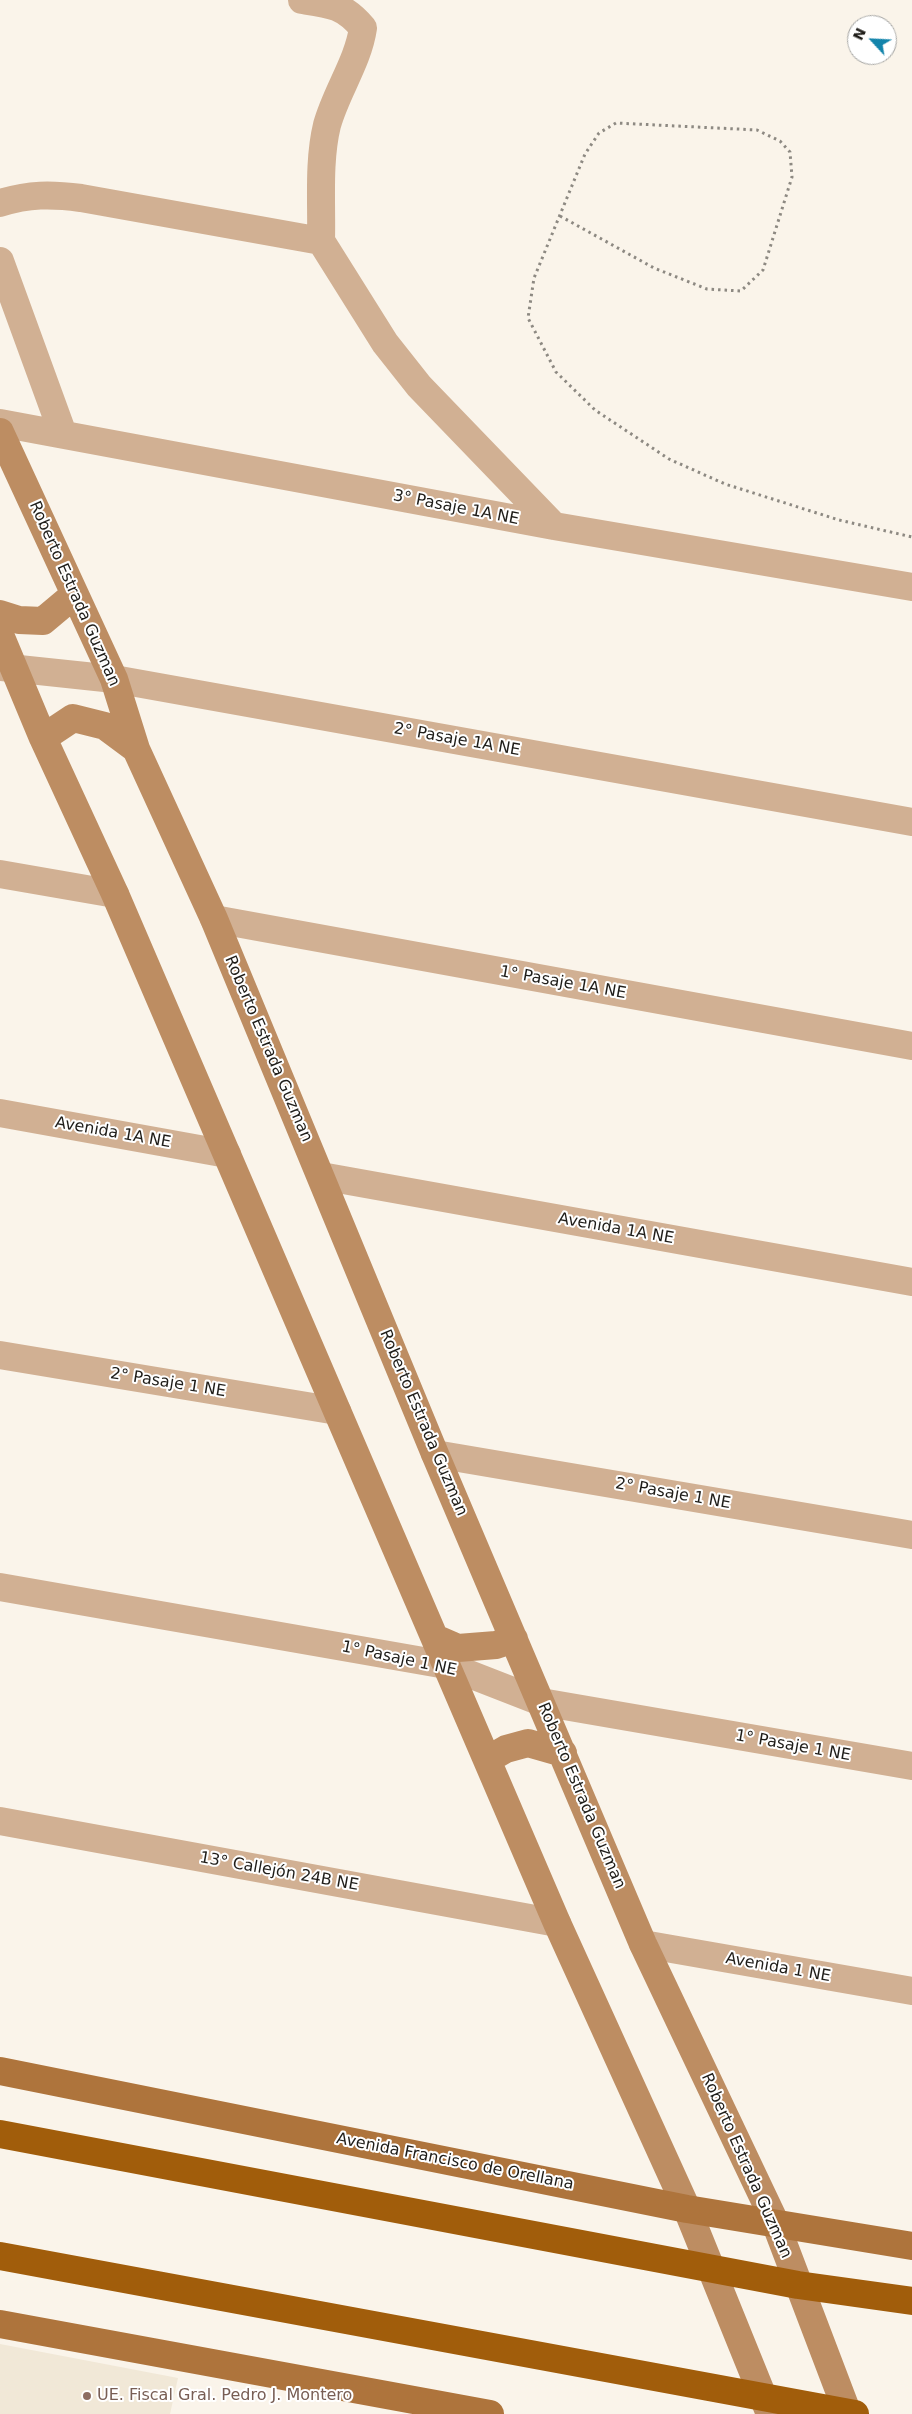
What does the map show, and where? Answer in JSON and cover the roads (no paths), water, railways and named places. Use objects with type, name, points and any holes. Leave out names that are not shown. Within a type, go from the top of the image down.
[{"type":"highway","points":[[0,2134],[798,2285],[912,2301]]},
{"type":"highway","points":[[0,2256],[766,2405],[850,2414]]},
{"type":"main road","name":"Avenida Francisco de Orellana","points":[[0,2071],[687,2209],[912,2246]]},
{"type":"main road","points":[[0,2324],[490,2414]]},
{"type":"street","points":[[302,0],[328,4],[351,13],[363,28],[361,45],[327,126],[323,155],[321,241],[385,343],[419,386],[554,526]]},
{"type":"street","points":[[0,203],[15,198],[46,194],[81,198],[321,241]]},
{"type":"street","points":[[0,260],[63,434]]},
{"type":"street","name":"3° Pasaje 1A NE","points":[[0,424],[63,434],[554,526],[912,587]]},
{"type":"street","name":"Roberto Estrada Guzman","points":[[0,432],[114,679],[136,749],[214,919],[435,1454],[643,1944],[775,2222],[850,2414]]},
{"type":"street","points":[[0,614],[19,620],[43,621],[74,595]]},
{"type":"street","points":[[0,635],[7,669],[43,738],[115,894],[557,1923],[687,2209],[766,2405]]},
{"type":"street","name":"2° Pasaje 1A NE","points":[[7,669],[114,679],[912,822]]},
{"type":"street","points":[[43,738],[73,718],[105,726],[136,749]]},
{"type":"street","points":[[0,874],[115,894]]},
{"type":"street","name":"1° Pasaje 1A NE","points":[[214,919],[912,1046]]},
{"type":"street","name":"Avenida 1A NE","points":[[0,1113],[227,1154]]},
{"type":"street","name":"Avenida 1A NE","points":[[321,1176],[912,1282]]},
{"type":"street","name":"2° Pasaje 1 NE","points":[[0,1355],[337,1411]]},
{"type":"street","name":"2° Pasaje 1 NE","points":[[435,1454],[912,1535]]},
{"type":"street","name":"1° Pasaje 1 NE","points":[[0,1587],[446,1665],[541,1702],[912,1766]]},
{"type":"street","points":[[434,1638],[458,1648],[496,1645],[514,1639]]},
{"type":"street","points":[[487,1760],[506,1749],[528,1743],[563,1753]]},
{"type":"street","name":"13° Callejón 24B NE","points":[[0,1821],[557,1923]]},
{"type":"street","name":"Avenida 1 NE","points":[[643,1944],[912,1991]]},
{"type":"place","name":"UE. Fiscal Gral. Pedro J. Montero","points":[[87,2396]]}]
